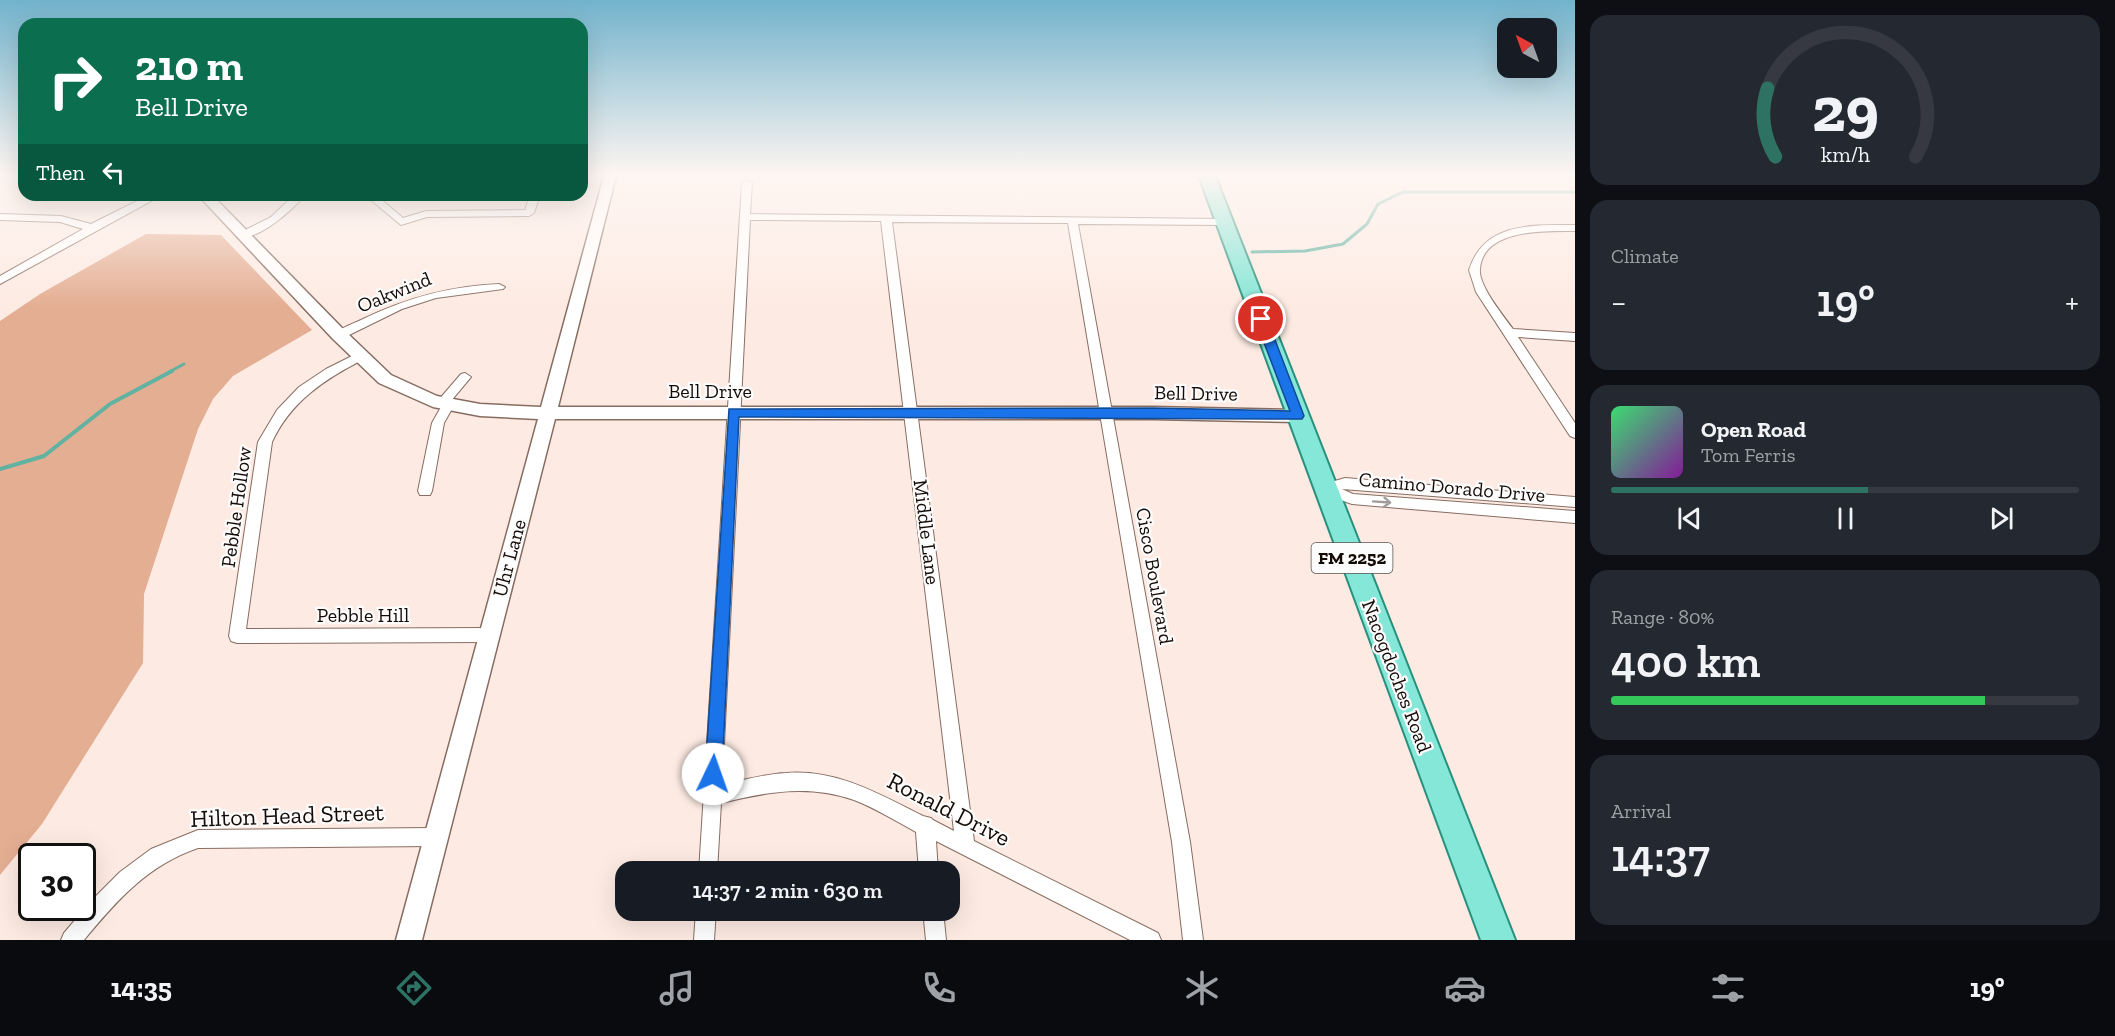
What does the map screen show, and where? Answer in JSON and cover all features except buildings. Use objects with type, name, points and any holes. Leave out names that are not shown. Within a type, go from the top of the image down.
[{"type":"main road","name":"Nacogdoches Road","points":[[1224,222],[1498,940]]},
{"type":"street","points":[[64,220],[92,228]]},
{"type":"street","points":[[0,280],[108,220]]},
{"type":"street","name":"Bell Drive","points":[[229,220],[360,356],[393,384],[415,395],[445,404],[480,410],[548,413],[1105,412],[1298,416]]},
{"type":"street","points":[[243,235],[273,220]]},
{"type":"street","name":"Uhr Lane","points":[[409,940],[599,220]]},
{"type":"street","points":[[709,861],[746,220]]},
{"type":"street","name":"Middle Lane","points":[[886,220],[965,846]]},
{"type":"street","name":"Cisco Boulevard","points":[[1072,220],[1179,830],[1193,940]]},
{"type":"street","points":[[1116,220],[1224,222]]},
{"type":"street","points":[[1575,228],[1522,231],[1488,243],[1474,263],[1475,277],[1508,333],[1575,432]]},
{"type":"street","name":"Oakwind","points":[[339,335],[430,294],[460,288],[499,287]]},
{"type":"street","points":[[1508,333],[1575,337]]},
{"type":"street","name":"Pebble Hollow","points":[[237,636],[265,442],[273,422],[286,405],[309,385],[360,356]]},
{"type":"street","points":[[425,492],[438,423],[445,404],[465,377]]},
{"type":"street","name":"Camino Dorado Drive","points":[[1326,489],[1345,483],[1575,502]]},
{"type":"street","name":"Camino Dorado Drive","points":[[1326,489],[1352,500],[1575,517]]},
{"type":"street","name":"Pebble Hill","points":[[237,636],[488,635]]},
{"type":"street","name":"Ronald Drive","points":[[712,796],[774,782],[800,779],[826,782],[859,793],[925,825],[1151,940]]},
{"type":"street","points":[[925,825],[928,861]]},
{"type":"street","name":"Hilton Head Street","points":[[71,940],[126,876],[149,858],[175,845],[198,838],[436,837]]},
{"type":"street","points":[[704,940],[705,921]]},
{"type":"street","points":[[934,921],[936,940]]},
{"type":"shaded area","points":[[146,234],[221,235],[312,330],[233,376],[213,399],[198,429],[144,594],[143,663],[42,824],[26,843],[18,843],[18,853],[0,875],[0,321],[40,294]]},
{"type":"waterway","points":[[1252,252],[1305,251],[1343,244],[1369,220]]},
{"type":"waterway","points":[[169,372],[184,364]]},
{"type":"waterway","points":[[0,469],[44,456],[110,404],[172,371]]},
{"type":"route","points":[[713,774],[733,412],[1153,412],[1298,416],[1261,319]]}]
